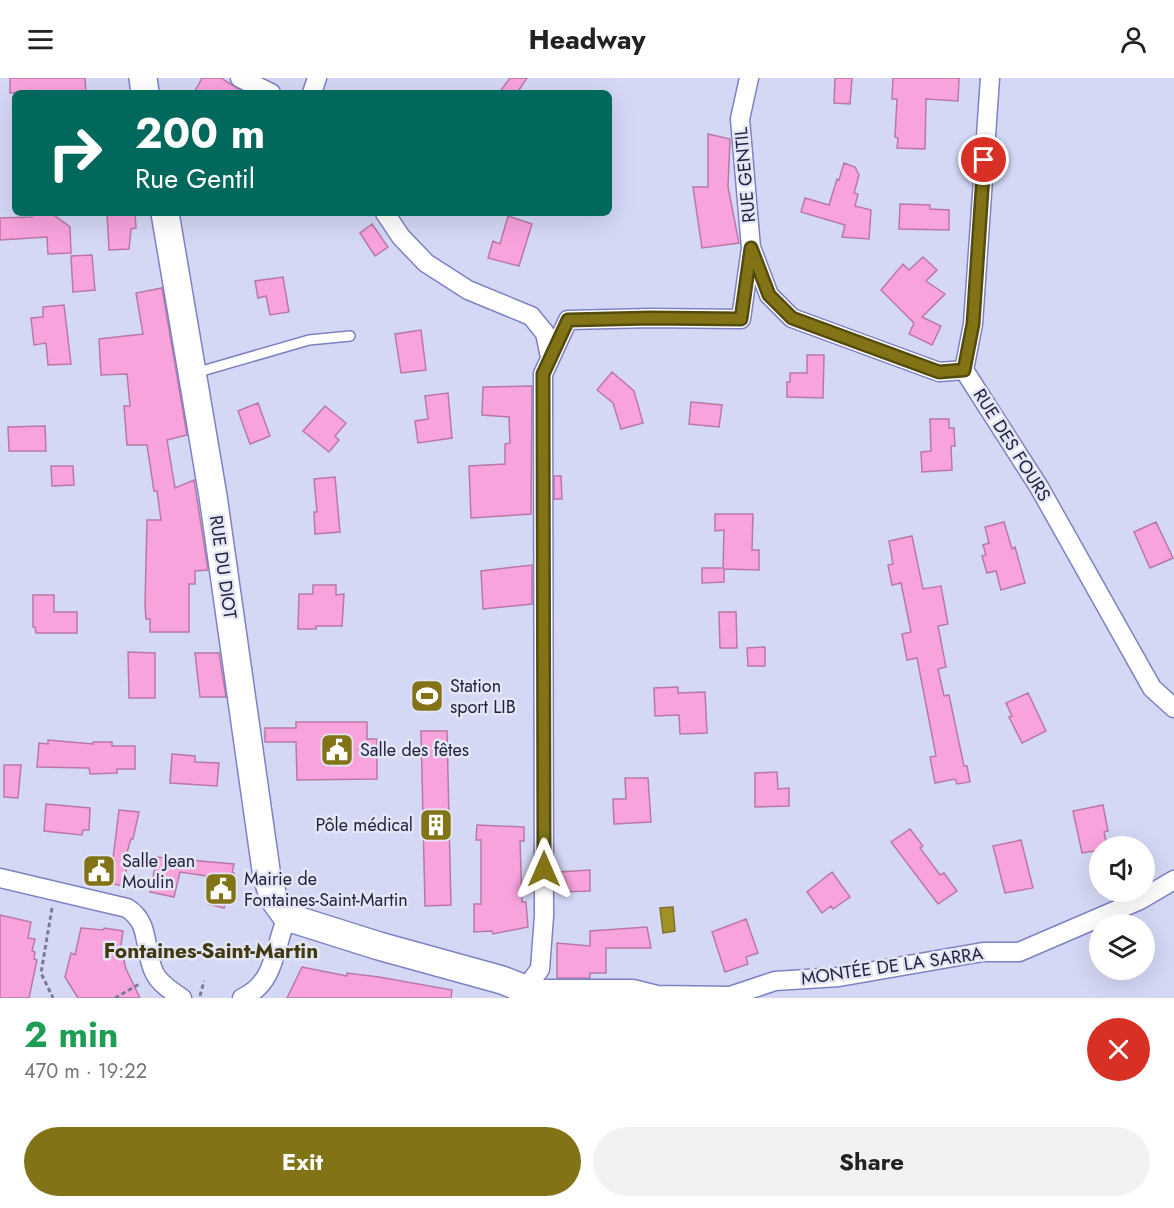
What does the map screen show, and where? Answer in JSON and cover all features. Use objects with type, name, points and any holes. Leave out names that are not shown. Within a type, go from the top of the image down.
[{"type":"street","points":[[240,78],[265,90]]},
{"type":"street","name":"RUE GENTIL","points":[[524,994],[540,969],[544,916],[543,374],[568,320],[741,319],[751,248],[740,119],[748,78]]},
{"type":"street","name":"RUE DES FOURS","points":[[990,78],[973,324],[964,370],[1039,487],[1152,688],[1174,708]]},
{"type":"street","name":"RUE DU DIOT","points":[[166,216],[213,496],[267,878],[274,899],[288,917]]},
{"type":"street","points":[[387,216],[401,237],[426,263],[468,290],[531,316],[544,333],[550,357]]},
{"type":"street","points":[[751,248],[769,295],[792,318],[939,372],[964,370]]},
{"type":"street","points":[[0,878],[127,908],[137,914],[144,927],[147,952],[155,974],[168,989],[182,998]]},
{"type":"street","name":"MONTÉE DE LA SARRA","points":[[524,994],[633,989],[657,995],[730,996],[775,981],[839,977],[983,952],[1019,952],[1140,900],[1174,880]]},
{"type":"street","points":[[242,998],[264,982],[274,962],[282,929],[288,917],[379,946],[502,980],[524,994]]},
{"type":"lane","points":[[192,373],[309,340],[350,336]]},
{"type":"path","points":[[53,998],[41,973],[55,892]]},
{"type":"path","points":[[200,998],[204,981]]},
{"type":"shaded area","points":[[673,907],[675,931],[663,933],[660,908]]},
{"type":"building","points":[[10,78],[85,78],[86,90],[12,90],[10,93]]},
{"type":"building","points":[[202,78],[221,78],[240,90],[196,90]]},
{"type":"building","points":[[510,78],[527,78],[519,90],[501,90]]},
{"type":"building","points":[[835,78],[852,78],[850,104],[834,103]]},
{"type":"building","points":[[893,78],[959,78],[958,101],[926,99],[925,149],[897,148],[898,138],[895,137],[897,99],[892,99]]},
{"type":"building","points":[[708,134],[730,139],[728,187],[739,243],[702,248],[693,187],[708,187]]},
{"type":"building","points":[[844,163],[855,167],[859,175],[854,193],[858,194],[855,206],[871,210],[869,239],[842,237],[845,225],[801,212],[805,198],[829,205]]},
{"type":"building","points":[[900,204],[930,205],[930,209],[949,210],[949,230],[899,229]]},
{"type":"building","points":[[55,216],[70,227],[71,253],[48,254],[47,237],[0,240],[0,218]]},
{"type":"building","points":[[107,216],[135,216],[136,228],[131,229],[129,249],[109,250]]},
{"type":"building","points":[[508,216],[532,224],[519,266],[488,258],[493,241],[500,244]]},
{"type":"building","points":[[372,224],[388,247],[375,256],[360,233]]},
{"type":"building","points":[[92,255],[95,290],[73,292],[71,256]]},
{"type":"building","points":[[923,257],[937,270],[926,281],[945,294],[922,317],[941,326],[932,345],[909,334],[914,323],[881,290],[903,264],[909,270]]},
{"type":"building","points":[[283,277],[289,312],[270,315],[266,296],[258,298],[255,281]]},
{"type":"building","points":[[162,288],[187,435],[167,440],[175,488],[194,480],[208,570],[195,571],[195,584],[189,584],[189,632],[150,632],[150,619],[146,619],[145,605],[147,520],[161,520],[157,491],[154,491],[147,445],[127,445],[124,406],[130,406],[127,374],[101,375],[99,339],[143,334],[136,293]]},
{"type":"building","points":[[64,305],[71,364],[48,365],[46,343],[34,345],[31,318],[43,317],[43,307]]},
{"type":"building","points":[[421,330],[426,370],[401,373],[395,334]]},
{"type":"building","points":[[807,355],[824,355],[823,398],[787,397],[787,382],[790,382],[790,373],[807,373]]},
{"type":"building","points":[[612,372],[634,391],[643,423],[621,429],[613,403],[597,390]]},
{"type":"building","points":[[532,386],[531,514],[471,518],[469,466],[505,464],[505,444],[510,443],[509,417],[482,415],[483,387]]},
{"type":"building","points":[[448,393],[452,438],[418,443],[415,421],[428,419],[425,396]]},
{"type":"building","points":[[691,402],[722,405],[719,427],[689,424]]},
{"type":"building","points":[[258,403],[270,436],[250,444],[238,411]]},
{"type":"building","points":[[325,406],[346,423],[335,436],[339,440],[329,452],[303,431]]},
{"type":"building","points":[[930,419],[949,419],[949,428],[954,428],[955,446],[951,446],[952,470],[922,472],[921,452],[931,451]]},
{"type":"building","points":[[45,426],[46,451],[9,451],[8,427]]},
{"type":"building","points":[[51,466],[73,466],[74,485],[52,486]]},
{"type":"building","points":[[554,476],[561,476],[562,499],[554,499]]},
{"type":"building","points":[[335,477],[340,532],[315,534],[314,512],[317,512],[314,479]]},
{"type":"building","points":[[715,514],[753,514],[752,550],[759,550],[759,570],[724,569],[724,582],[702,583],[702,568],[723,568],[724,530],[715,531]]},
{"type":"building","points":[[1004,522],[1012,549],[1015,547],[1025,583],[1001,590],[996,571],[987,573],[982,556],[986,555],[983,545],[989,543],[985,527]]},
{"type":"building","points":[[1156,522],[1173,558],[1150,568],[1134,532]]},
{"type":"building","points":[[912,536],[923,589],[941,586],[948,624],[938,626],[946,667],[938,669],[944,696],[949,695],[964,766],[967,766],[970,782],[957,784],[955,779],[935,783],[930,757],[936,756],[917,658],[907,660],[902,634],[911,632],[901,583],[892,585],[888,565],[893,564],[889,541]]},
{"type":"building","points":[[532,565],[532,604],[483,609],[481,571]]},
{"type":"building","points":[[313,585],[336,585],[336,595],[344,594],[342,626],[298,629],[299,594],[313,594]]},
{"type":"building","points":[[33,595],[54,595],[54,612],[77,612],[77,633],[36,633],[33,627]]},
{"type":"building","points":[[719,612],[736,612],[737,648],[720,648]]},
{"type":"building","points":[[765,647],[765,666],[748,666],[747,648]]},
{"type":"building","points":[[128,652],[155,653],[155,698],[129,698]]},
{"type":"building","points":[[195,653],[219,653],[226,697],[200,697]]},
{"type":"building","points":[[678,687],[678,693],[705,692],[707,733],[680,734],[679,715],[655,716],[654,688]]},
{"type":"building","points":[[1028,693],[1046,731],[1022,743],[1009,717],[1012,716],[1006,703]]},
{"type":"building","name":"Salle des fêtes","points":[[296,722],[367,722],[367,739],[377,739],[377,779],[297,780],[296,742],[265,742],[265,728],[296,728]]},
{"type":"building","name":"Pôle médical","points":[[421,731],[447,731],[451,905],[425,906]]},
{"type":"building","points":[[48,740],[93,744],[93,742],[112,742],[112,746],[135,746],[135,769],[117,769],[117,773],[90,774],[89,768],[37,767],[39,743],[48,744]]},
{"type":"building","points":[[172,754],[195,756],[195,762],[219,763],[217,786],[170,783]]},
{"type":"building","points":[[4,765],[21,765],[18,798],[4,797]]},
{"type":"building","points":[[777,772],[778,789],[789,788],[789,806],[755,807],[755,773]]},
{"type":"building","points":[[625,778],[648,778],[651,822],[614,824],[613,799],[626,799]]},
{"type":"building","points":[[46,804],[90,808],[89,830],[83,830],[82,835],[44,831]]},
{"type":"building","points":[[1103,805],[1108,831],[1104,832],[1105,836],[1089,836],[1089,852],[1082,853],[1073,811]]},
{"type":"building","points":[[119,810],[139,812],[133,839],[131,839],[123,866],[127,867],[123,886],[110,883]]},
{"type":"building","points":[[477,825],[524,827],[524,841],[520,841],[522,902],[526,902],[528,927],[493,934],[492,931],[474,932],[474,904],[481,904],[481,840],[476,840]]},
{"type":"building","points":[[910,829],[923,846],[920,848],[940,875],[944,873],[957,891],[938,904],[891,842]]},
{"type":"building","points":[[1021,840],[1033,888],[1005,893],[993,846]]},
{"type":"building","points":[[155,857],[234,864],[232,873],[234,873],[224,908],[208,904],[213,877],[180,872],[174,897],[150,892]]},
{"type":"building","points":[[590,870],[590,891],[560,892],[558,872]]},
{"type":"building","points":[[832,872],[850,897],[833,909],[831,906],[822,913],[807,892]]},
{"type":"building","points":[[0,915],[31,922],[28,938],[35,939],[32,951],[35,952],[34,959],[37,960],[29,998],[0,998]]},
{"type":"building","points":[[746,919],[758,953],[746,957],[748,964],[725,972],[712,932]]},
{"type":"building","points":[[647,927],[651,948],[606,948],[606,973],[590,973],[590,978],[557,978],[557,943],[590,946],[590,931]]},
{"type":"building","points":[[81,928],[123,931],[121,945],[126,969],[140,998],[78,998],[65,977],[71,953],[75,955]]},
{"type":"building","points":[[302,967],[347,976],[347,973],[379,977],[452,990],[451,998],[287,998]]},
{"type":"place","name":"Station sport LIB","points":[[427,696]]},
{"type":"place","name":"Salle des fêtes","points":[[337,750]]},
{"type":"place","name":"Pôle médical","points":[[436,825]]},
{"type":"place","name":"Salle Jean Moulin","points":[[99,871]]},
{"type":"place","name":"Mairie de Fontaines-Saint-Martin","points":[[221,889]]},
{"type":"district","name":"Fontaines-Saint-Martin","points":[[211,951]]},
{"type":"route","points":[[544,869],[543,374],[568,320],[741,319],[751,248],[769,295],[792,318],[939,372],[964,370],[973,324],[984,160]]}]
